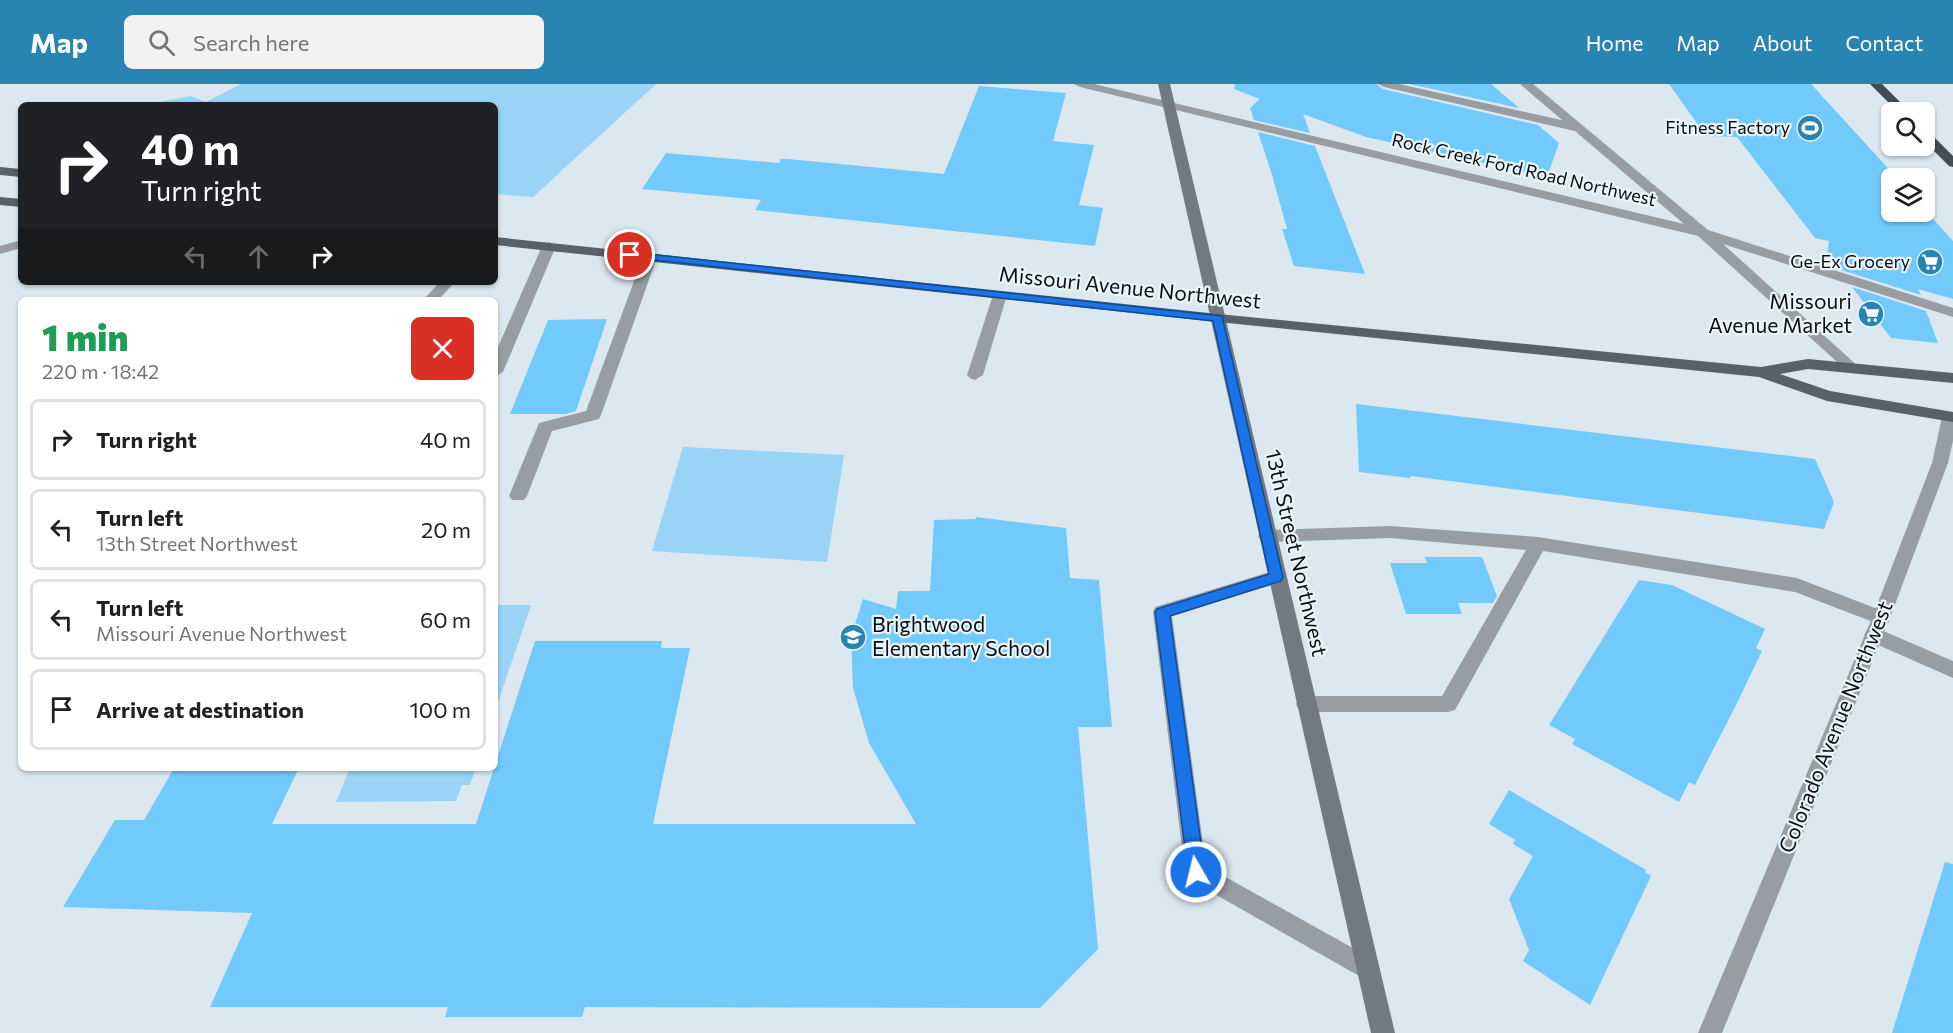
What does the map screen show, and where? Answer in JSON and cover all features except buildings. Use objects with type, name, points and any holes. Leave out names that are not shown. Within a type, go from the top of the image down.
[{"type":"highway","points":[[1876,84],[1894,102]]},
{"type":"highway","points":[[1935,145],[1953,163]]},
{"type":"main road","points":[[0,171],[18,173]]},
{"type":"main road","points":[[0,201],[18,203]]},
{"type":"main road","name":"Missouri Avenue Northwest","points":[[498,241],[1218,318],[1761,372],[1827,396],[1951,417]]},
{"type":"main road","name":"Missouri Avenue Northwest","points":[[1761,372],[1808,364],[1953,378]]},
{"type":"street","name":"Rock Creek Ford Road Northwest","points":[[1080,84],[1703,233],[1953,313]]},
{"type":"street","name":"13th Street Northwest","points":[[1164,84],[1383,1033]]},
{"type":"street","points":[[1384,84],[1579,128]]},
{"type":"street","points":[[1526,84],[1703,233],[1852,368]]},
{"type":"street","points":[[0,250],[18,245]]},
{"type":"street","points":[[498,365],[549,246]]},
{"type":"street","points":[[518,496],[546,427],[593,415],[650,257]]},
{"type":"street","points":[[433,297],[445,285]]},
{"type":"street","points":[[975,375],[1000,295]]},
{"type":"street","name":"Colorado Avenue Northwest","points":[[1710,1033],[1878,627],[1940,463],[1951,417]]},
{"type":"street","points":[[1267,536],[1390,532],[1538,544],[1797,585],[1878,627],[1953,670]]},
{"type":"street","points":[[1306,704],[1448,704],[1538,544]]},
{"type":"street","points":[[1276,577],[1162,612],[1196,872],[1368,969]]},
{"type":"shaded area","points":[[241,84],[656,84],[533,197],[498,194],[498,102],[206,102]]},
{"type":"shaded area","points":[[190,96],[206,102],[160,102]]},
{"type":"shaded area","points":[[683,447],[844,455],[827,562],[652,551]]},
{"type":"shaded area","points":[[498,605],[531,605],[498,702]]},
{"type":"shaded area","points":[[349,771],[475,771],[470,785],[462,785],[456,801],[336,802]]},
{"type":"place","name":"Fitness Factory","points":[[1810,128]]},
{"type":"place","name":"Ge-Ex Grocery","points":[[1930,262]]},
{"type":"place","name":"Missouri Avenue Market","points":[[1871,314]]},
{"type":"place","name":"Brightwood Elementary School","points":[[853,637]]},
{"type":"route","points":[[630,255],[1218,318],[1276,577],[1162,612],[1196,872]]}]
